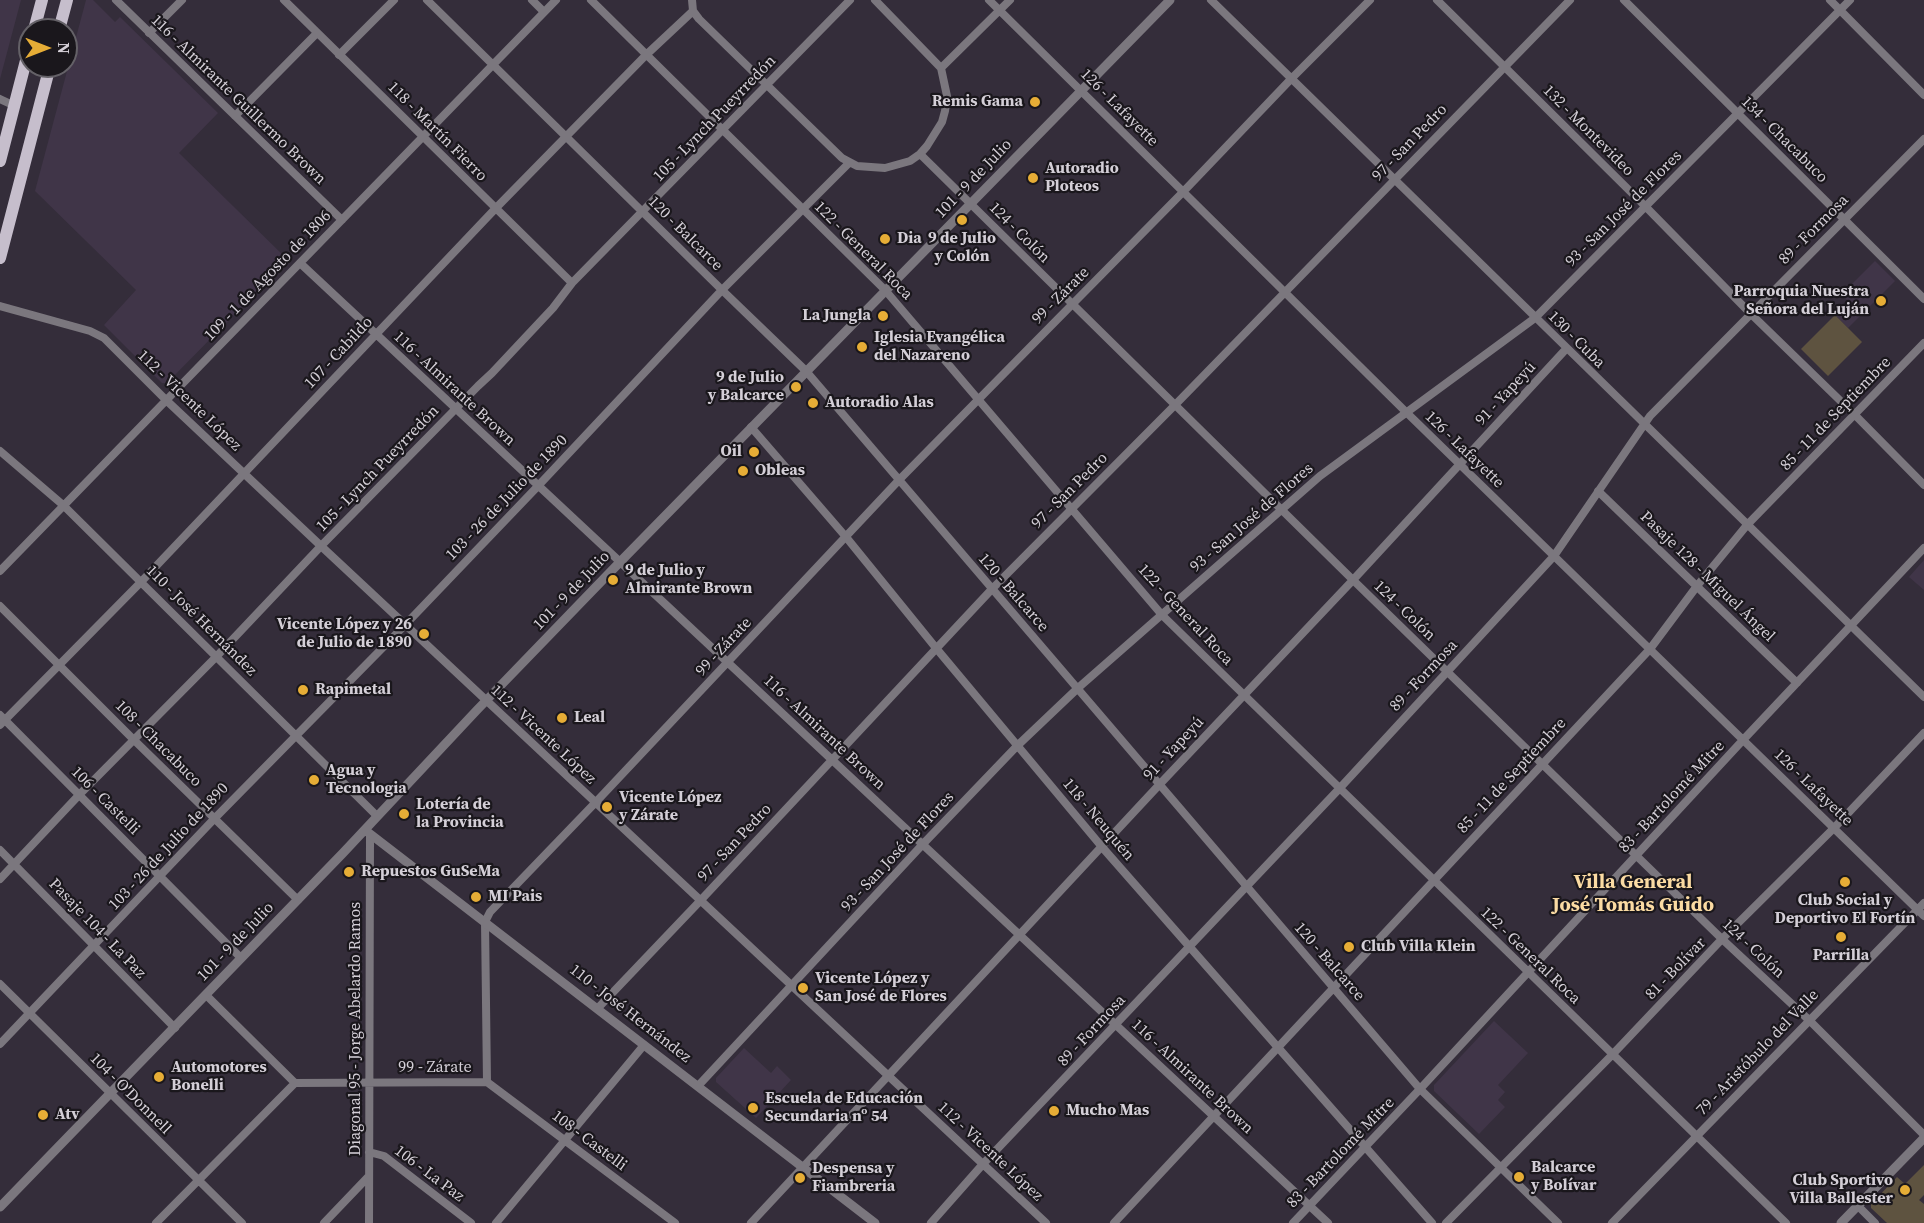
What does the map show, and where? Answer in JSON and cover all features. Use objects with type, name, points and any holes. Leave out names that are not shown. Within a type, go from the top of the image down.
[{"type":"main road","points":[[37,18],[42,0]]},
{"type":"main road","points":[[62,18],[67,0]]},
{"type":"main road","points":[[0,161],[22,78]]},
{"type":"main road","points":[[0,258],[47,78]]},
{"type":"street","name":"116 - Almirante Guillermo Brown","points":[[116,0],[342,220]]},
{"type":"street","points":[[150,33],[182,0]]},
{"type":"street","name":"118 - Martín Fierro","points":[[284,0],[572,283]]},
{"type":"street","points":[[339,54],[394,0]]},
{"type":"street","name":"120 - Balcarce","points":[[427,0],[806,371],[1420,1089],[1558,1223]]},
{"type":"street","points":[[532,0],[544,12]]},
{"type":"street","name":"109 - 1 de Agosto de 1806","points":[[0,571],[556,0]]},
{"type":"street","name":"122 - General Roca","points":[[591,0],[885,290],[1162,615],[1786,1223]]},
{"type":"street","points":[[692,0],[693,10],[699,19],[842,158],[849,163],[864,167],[885,168],[910,161],[920,154],[935,136],[945,111],[947,96],[941,68],[875,0]]},
{"type":"street","name":"105 - Lynch Pueyrredón","points":[[0,879],[321,546],[492,373],[553,308],[572,283],[850,0]]},
{"type":"street","name":"126 - Lafayette","points":[[989,0],[1406,412],[1924,916]]},
{"type":"street","points":[[941,68],[1010,0]]},
{"type":"street","name":"101 - 9 de Julio","points":[[0,1207],[241,958],[367,832],[377,816],[620,562],[1170,0]]},
{"type":"street","name":"130 - Cuba","points":[[1211,0],[1924,697]]},
{"type":"street","name":"99 - Zárate","points":[[295,1083],[487,1082],[485,922],[490,912],[899,480],[1370,0]]},
{"type":"street","name":"132 - Montevideo","points":[[1437,0],[1924,485]]},
{"type":"street","name":"97 - San Pedro","points":[[597,1008],[992,589],[1570,0]]},
{"type":"street","name":"134 - Chacabuco","points":[[1624,0],[1924,298]]},
{"type":"street","points":[[1830,0],[1924,95]]},
{"type":"street","name":"93 - San José de Flores","points":[[698,1086],[923,844],[1017,746],[1078,688],[1331,466],[1535,318],[1850,0]]},
{"type":"street","name":"107 - Cabildo","points":[[2,720],[141,582],[495,209],[693,10]]},
{"type":"street","points":[[235,116],[317,33]]},
{"type":"street","points":[[0,99],[15,106]]},
{"type":"street","name":"89 - Formosa","points":[[932,1223],[983,1164],[1339,789],[1554,556],[1643,424],[1924,139]]},
{"type":"street","name":"124 - Colón","points":[[920,154],[1541,764],[1809,1020],[1924,1136]]},
{"type":"street","name":"103 - 26 de Julio de 1890","points":[[0,1044],[295,735],[405,625],[722,291],[849,163]]},
{"type":"street","name":"116 - Almirante Brown","points":[[300,263],[1328,1223]]},
{"type":"street","name":"112 - Vicente López","points":[[0,306],[99,334],[105,338],[166,400],[321,546],[1046,1223]]},
{"type":"street","name":"85 - 11 de Septiembre","points":[[1114,1223],[1650,649],[1746,525],[1924,343]]},
{"type":"street","name":"91 - Yapeyú","points":[[751,1223],[1566,349]]},
{"type":"street","name":"118 - Neuquén","points":[[751,427],[846,537],[1102,847],[1432,1223]]},
{"type":"street","name":"110 - José Hernández","points":[[0,451],[63,505],[377,816]]},
{"type":"street","name":"Pasaje 128 - Miguel Ángel","points":[[1598,491],[1797,683]]},
{"type":"street","name":"83 - Bartolomé Mitre","points":[[1293,1223],[1924,548]]},
{"type":"street","name":"108 - Chacabuco","points":[[0,606],[134,741],[298,900]]},
{"type":"street","name":"106 - Castelli","points":[[2,720],[241,958]]},
{"type":"street","name":"81 - Bolívar","points":[[1446,1223],[1612,1055],[1722,939],[1834,828],[1924,733]]},
{"type":"street","name":"110 - José Hernández","points":[[367,832],[875,1223]]},
{"type":"street","name":"Diagonal 95 - Jorge Abelardo Ramos","points":[[367,832],[369,1223]]},
{"type":"street","name":"Pasaje 104 - La Paz","points":[[0,850],[174,1028]]},
{"type":"street","name":"79 - Aristóbulo del Valle","points":[[1612,1223],[1924,903]]},
{"type":"street","name":"104 - O'Donnell","points":[[0,984],[242,1223]]},
{"type":"street","points":[[156,1223],[295,1083],[206,995]]},
{"type":"street","points":[[496,1223],[645,1045]]},
{"type":"street","name":"108 - Castelli","points":[[487,1082],[675,1223]]},
{"type":"street","points":[[1841,1223],[1924,1136]]},
{"type":"street","name":"106 - La Paz","points":[[369,1152],[384,1156],[471,1223]]},
{"type":"street","points":[[324,1223],[368,1177]]},
{"type":"street","points":[[1858,1206],[1875,1223]]},
{"type":"shaded area","points":[[0,0],[21,0],[0,79]]},
{"type":"shaded area","points":[[86,0],[93,0],[115,22],[120,17],[218,113],[179,153],[288,260],[167,383],[162,383],[104,325],[136,290],[35,191],[65,78],[78,78],[78,30]]},
{"type":"shaded area","points":[[1875,261],[1895,281],[1848,328],[1835,315],[1848,301],[1842,294]]},
{"type":"shaded area","points":[[1835,315],[1862,342],[1828,376],[1801,349]]},
{"type":"shaded area","points":[[1924,560],[1924,590],[1909,577]]},
{"type":"shaded area","points":[[1494,1021],[1528,1053],[1498,1085],[1505,1092],[1498,1100],[1505,1107],[1479,1134],[1434,1091],[1434,1085]]},
{"type":"shaded area","points":[[744,1048],[771,1073],[777,1066],[791,1080],[756,1118],[716,1082],[716,1078]]},
{"type":"shaded area","name":"Club Sportivo Villa Ballester","points":[[1924,1165],[1924,1195],[1919,1200],[1924,1204],[1924,1223],[1887,1223],[1871,1208],[1871,1204],[1897,1177],[1905,1184]]},
{"type":"place","name":"Remis Gama","points":[[1035,102]]},
{"type":"place","name":"Autoradio Ploteos","points":[[1033,178]]},
{"type":"place","name":"9 de Julio y Colón","points":[[962,220]]},
{"type":"place","name":"Dia","points":[[885,239]]},
{"type":"place","name":"Parroquia Nuestra Señora del Luján","points":[[1881,301]]},
{"type":"place","name":"La Jungla","points":[[883,316]]},
{"type":"place","name":"Iglesia Evangélica del Nazareno","points":[[862,347]]},
{"type":"place","name":"9 de Julio y Balcarce","points":[[796,387]]},
{"type":"place","name":"Autoradio Alas","points":[[813,403]]},
{"type":"place","name":"Oil","points":[[754,452]]},
{"type":"place","name":"Obleas","points":[[743,471]]},
{"type":"place","name":"9 de Julio y Almirante Brown","points":[[613,580]]},
{"type":"place","name":"Vicente López y 26 de Julio de 1890","points":[[424,634]]},
{"type":"place","name":"Rapimetal","points":[[303,690]]},
{"type":"place","name":"Leal","points":[[562,718]]},
{"type":"place","name":"Agua y Tecnologia","points":[[314,780]]},
{"type":"place","name":"Vicente López y Zárate","points":[[607,807]]},
{"type":"place","name":"Lotería de la Provincia","points":[[404,814]]},
{"type":"place","name":"Repuestos GuSeMa","points":[[349,872]]},
{"type":"place","name":"Club Social y Deportivo El Fortín","points":[[1845,882]]},
{"type":"place","name":"MI Pais","points":[[476,897]]},
{"type":"place","name":"Parrilla","points":[[1841,937]]},
{"type":"place","name":"Club Villa Klein","points":[[1349,947]]},
{"type":"place","name":"Vicente López y San José de Flores","points":[[803,988]]},
{"type":"place","name":"Automotores Bonelli","points":[[159,1077]]},
{"type":"place","name":"Escuela de Educación Secundaria nº 54","points":[[753,1108]]},
{"type":"place","name":"Mucho Mas","points":[[1054,1111]]},
{"type":"place","name":"Atv","points":[[43,1115]]},
{"type":"place","name":"Balcarce y Bolívar","points":[[1519,1177]]},
{"type":"place","name":"Despensa y Fiambreria","points":[[800,1178]]},
{"type":"place","name":"Club Sportivo Villa Ballester","points":[[1905,1190]]},
{"type":"district","name":"Villa General José Tomás Guido","points":[[1633,894]]}]
